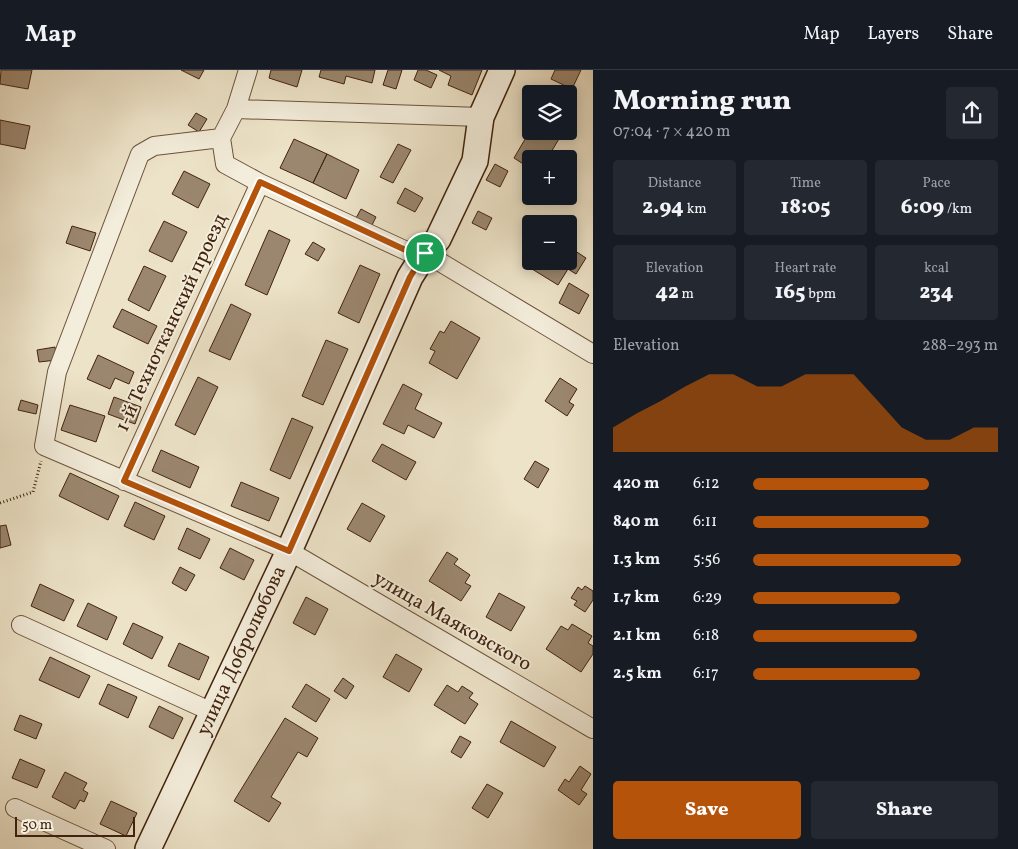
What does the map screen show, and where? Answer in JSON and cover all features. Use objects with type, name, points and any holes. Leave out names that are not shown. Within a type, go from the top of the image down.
[{"type":"street","points":[[248,70],[236,109],[221,138],[225,164],[414,254],[425,253],[593,354]]},
{"type":"street","name":"улица Добролюбова","points":[[148,849],[289,551],[410,277],[425,253],[438,239],[475,161],[481,117],[502,70]]},
{"type":"street","points":[[236,109],[481,117]]},
{"type":"street","points":[[44,446],[57,372],[140,154],[154,146],[221,138]]},
{"type":"street","name":"1-й Технотканский проезд","points":[[124,481],[260,182]]},
{"type":"street","name":"улица Маяковского","points":[[44,446],[289,551],[593,729]]},
{"type":"street","points":[[22,625],[212,712]]},
{"type":"street","points":[[15,808],[106,849]]},
{"type":"path","points":[[0,503],[33,492],[44,446]]},
{"type":"building","points":[[1,70],[32,70],[28,89],[0,84]]},
{"type":"building","points":[[181,70],[204,70],[199,79]]},
{"type":"building","points":[[271,70],[302,70],[297,87],[269,78]]},
{"type":"building","points":[[321,70],[375,70],[372,83],[346,76],[344,84],[319,77]]},
{"type":"building","points":[[388,70],[402,70],[396,89],[383,85]]},
{"type":"building","points":[[418,70],[426,70],[437,75],[431,88],[414,80]]},
{"type":"building","points":[[439,70],[482,70],[472,95],[448,85],[451,76]]},
{"type":"building","points":[[555,70],[581,70],[574,85],[564,85],[551,79]]},
{"type":"building","points":[[196,113],[207,119],[199,132],[188,125]]},
{"type":"building","points":[[0,120],[30,126],[25,149],[0,144]]},
{"type":"building","points":[[294,139],[327,154],[313,183],[280,168]]},
{"type":"building","points":[[525,140],[558,140],[552,150],[522,150],[522,163],[514,158]]},
{"type":"building","points":[[398,144],[411,150],[393,183],[380,177]]},
{"type":"building","points":[[327,154],[359,170],[346,199],[313,183]]},
{"type":"building","points":[[495,164],[508,171],[500,187],[486,180]]},
{"type":"building","points":[[184,171],[210,184],[198,208],[172,194]]},
{"type":"building","points":[[405,188],[423,198],[415,212],[397,203]]},
{"type":"building","points":[[361,209],[376,217],[371,227],[356,218]]},
{"type":"building","points":[[478,211],[492,218],[486,230],[472,223]]},
{"type":"building","points":[[164,221],[187,232],[172,262],[149,251]]},
{"type":"building","points":[[72,226],[96,233],[90,251],[66,243]]},
{"type":"building","points":[[269,230],[290,240],[267,295],[245,285]]},
{"type":"building","points":[[313,242],[325,249],[318,261],[305,254]]},
{"type":"building","points":[[577,252],[586,258],[576,274],[570,270],[577,270]]},
{"type":"building","points":[[360,265],[380,274],[359,323],[338,313]]},
{"type":"building","points":[[144,266],[166,276],[149,311],[128,300]]},
{"type":"building","points":[[534,270],[567,270],[558,285]]},
{"type":"building","points":[[569,283],[589,295],[579,314],[559,303]]},
{"type":"building","points":[[231,304],[251,314],[230,360],[209,351]]},
{"type":"building","points":[[122,309],[157,326],[148,344],[113,327]]},
{"type":"building","points":[[451,321],[480,338],[457,379],[429,363],[435,351],[430,349],[440,331],[444,333]]},
{"type":"building","points":[[326,340],[348,349],[323,405],[302,396]]},
{"type":"building","points":[[55,347],[57,360],[39,362],[37,350]]},
{"type":"building","points":[[98,355],[134,372],[129,384],[115,378],[110,389],[87,379]]},
{"type":"building","points":[[198,377],[218,387],[195,435],[175,425]]},
{"type":"building","points":[[560,378],[577,389],[569,402],[574,405],[567,416],[545,401]]},
{"type":"building","points":[[403,384],[422,394],[415,409],[442,423],[434,438],[408,425],[404,434],[383,424]]},
{"type":"building","points":[[114,397],[141,407],[135,424],[108,414]]},
{"type":"building","points":[[21,400],[38,405],[36,414],[18,410]]},
{"type":"building","points":[[70,405],[105,416],[96,442],[61,430]]},
{"type":"building","points":[[292,418],[313,427],[290,479],[270,470]]},
{"type":"building","points":[[382,444],[416,462],[406,480],[372,461]]},
{"type":"building","points":[[161,450],[199,467],[190,488],[152,471]]},
{"type":"building","points":[[535,461],[549,469],[538,488],[524,479]]},
{"type":"building","points":[[70,473],[119,496],[108,520],[59,496]]},
{"type":"building","points":[[241,482],[279,498],[269,521],[231,506]]},
{"type":"building","points":[[135,502],[165,516],[154,540],[124,526]]},
{"type":"building","points":[[362,503],[385,516],[370,542],[347,529]]},
{"type":"building","points":[[6,525],[11,545],[0,548],[0,526]]},
{"type":"building","points":[[187,528],[210,539],[200,559],[178,549]]},
{"type":"building","points":[[230,548],[254,560],[244,580],[220,568]]},
{"type":"building","points":[[447,552],[458,559],[454,564],[470,575],[465,583],[471,586],[461,601],[429,581]]},
{"type":"building","points":[[180,567],[195,575],[186,591],[172,583]]},
{"type":"building","points":[[40,584],[74,600],[64,621],[31,606]]},
{"type":"building","points":[[585,586],[593,591],[593,600],[585,612],[574,605],[577,601],[571,598],[578,587],[582,590]]},
{"type":"building","points":[[499,593],[525,607],[511,631],[486,617]]},
{"type":"building","points":[[306,597],[328,609],[315,635],[293,623]]},
{"type":"building","points":[[88,603],[117,617],[107,640],[77,626]]},
{"type":"building","points":[[133,623],[163,637],[152,659],[123,644]]},
{"type":"building","points":[[572,624],[592,636],[588,643],[593,646],[593,654],[581,672],[546,649],[561,626],[568,630]]},
{"type":"building","points":[[179,643],[209,657],[199,680],[168,666]]},
{"type":"building","points":[[396,654],[422,669],[409,692],[383,677]]},
{"type":"building","points":[[50,657],[90,676],[79,698],[39,680]]},
{"type":"building","points":[[343,678],[354,686],[346,699],[334,691]]},
{"type":"building","points":[[108,684],[137,697],[128,718],[99,704]]},
{"type":"building","points":[[306,684],[330,699],[316,722],[292,707]]},
{"type":"building","points":[[447,685],[458,692],[462,686],[473,693],[469,698],[478,704],[465,724],[434,705]]},
{"type":"building","points":[[159,706],[183,718],[173,739],[149,727]]},
{"type":"building","points":[[20,715],[42,724],[36,739],[14,730]]},
{"type":"building","points":[[285,718],[318,738],[307,757],[298,752],[271,797],[281,803],[269,822],[234,801]]},
{"type":"building","points":[[511,721],[556,747],[544,767],[500,742]]},
{"type":"building","points":[[460,736],[471,742],[461,758],[451,752]]},
{"type":"building","points":[[20,759],[45,770],[37,788],[12,778]]},
{"type":"building","points":[[580,766],[591,774],[581,790],[587,794],[579,805],[558,790],[565,779],[569,782]]},
{"type":"building","points":[[65,772],[87,783],[83,790],[88,793],[84,802],[80,800],[75,809],[52,797]]},
{"type":"building","points":[[487,784],[503,793],[488,818],[472,808]]},
{"type":"building","points":[[111,801],[137,813],[126,836],[100,824]]},
{"type":"route","points":[[260,182],[414,254],[425,253],[410,277],[289,551],[124,481],[260,182]]}]
